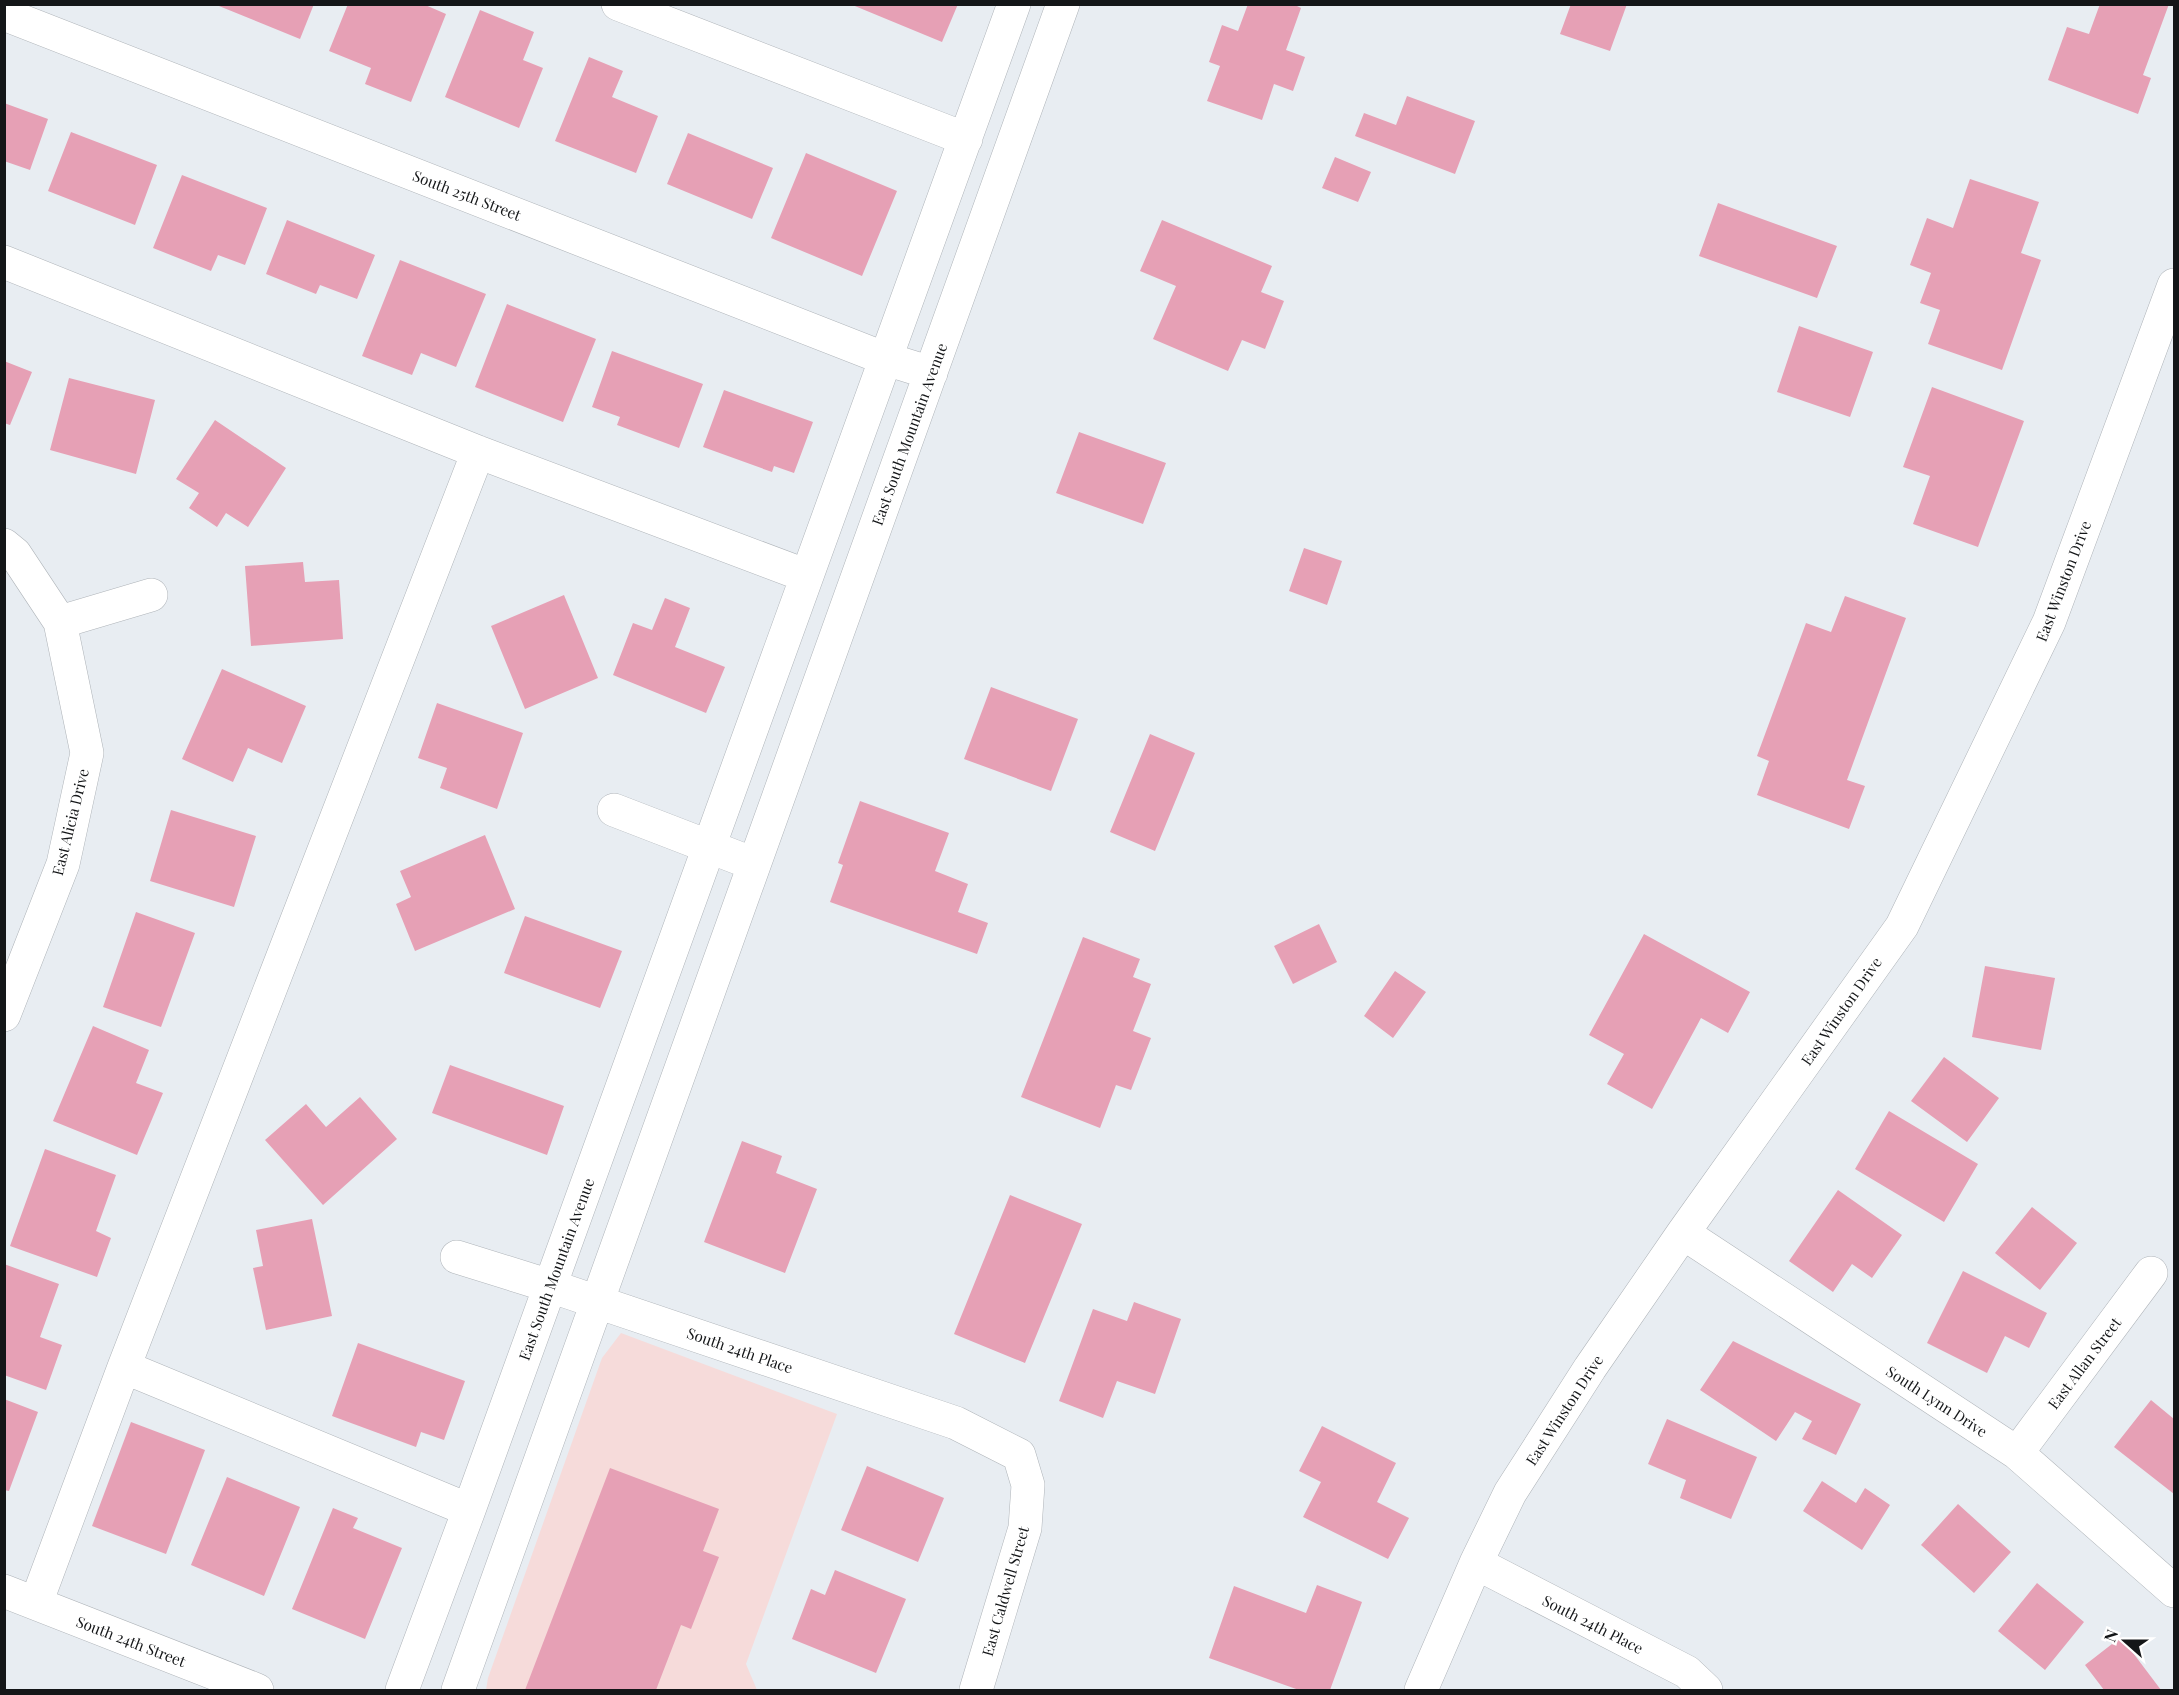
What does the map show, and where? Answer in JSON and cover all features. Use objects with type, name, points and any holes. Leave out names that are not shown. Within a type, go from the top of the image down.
[{"type":"street","points":[[618,4],[966,139]]},
{"type":"street","name":"East South Mountain Avenue","points":[[402,1690],[1014,4]]},
{"type":"street","name":"East South Mountain Avenue","points":[[458,1690],[1063,4]]},
{"type":"street","name":"South 25th Street","points":[[4,14],[931,374]]},
{"type":"street","points":[[4,262],[478,452],[807,576]]},
{"type":"street","name":"East Winston Drive","points":[[1421,1690],[1476,1563],[1510,1493],[1590,1368],[1683,1233],[1902,926],[2049,622],[2175,285]]},
{"type":"street","points":[[36,1603],[124,1367],[478,452]]},
{"type":"street","points":[[4,545],[15,554],[60,622],[151,595]]},
{"type":"street","name":"East Alicia Drive","points":[[4,1015],[63,864],[87,753],[60,622]]},
{"type":"street","points":[[614,810],[754,864]]},
{"type":"street","name":"South Lynn Drive","points":[[1683,1233],[2017,1453],[2175,1591]]},
{"type":"street","name":"South 24th Place","points":[[457,1257],[550,1286],[956,1423],[1019,1455]]},
{"type":"street","name":"East Allan Street","points":[[2017,1453],[2151,1273]]},
{"type":"street","points":[[124,1367],[469,1510]]},
{"type":"street","name":"East Caldwell Street","points":[[975,1690],[1025,1528],[1028,1485],[1019,1455]]},
{"type":"street","name":"South 24th Place","points":[[1476,1563],[1688,1672],[1706,1690]]},
{"type":"street","name":"South 24th Street","points":[[4,1591],[257,1690]]},
{"type":"shaded area","points":[[621,1333],[837,1414],[746,1664],[757,1690],[486,1690],[488,1678],[602,1358]]},
{"type":"building","points":[[214,4],[314,4],[300,39]]},
{"type":"building","points":[[348,4],[423,4],[446,14],[411,102],[365,84],[371,68],[329,51]]},
{"type":"building","points":[[850,4],[958,4],[942,42]]},
{"type":"building","points":[[1248,4],[1293,4],[1301,8],[1286,50],[1305,57],[1293,91],[1274,84],[1262,120],[1207,101],[1220,66],[1209,62],[1222,25],[1238,31]]},
{"type":"building","points":[[1571,4],[1627,4],[1610,51],[1560,34]]},
{"type":"building","points":[[2100,4],[2169,4],[2143,75],[2151,78],[2138,114],[2048,80],[2067,27],[2089,34]]},
{"type":"building","points":[[480,10],[534,32],[523,60],[543,68],[519,128],[445,97]]},
{"type":"building","points":[[589,57],[623,71],[612,97],[658,116],[636,173],[555,141]]},
{"type":"building","points":[[1407,96],[1475,121],[1455,174],[1355,136],[1364,113],[1396,125]]},
{"type":"building","points":[[4,103],[48,119],[30,170],[4,161]]},
{"type":"building","points":[[71,132],[157,165],[135,225],[48,191]]},
{"type":"building","points":[[688,133],[773,168],[752,219],[667,184]]},
{"type":"building","points":[[806,153],[897,191],[862,276],[771,238]]},
{"type":"building","points":[[1335,157],[1371,172],[1358,202],[1322,188]]},
{"type":"building","points":[[182,175],[267,208],[245,265],[218,255],[211,271],[153,248]]},
{"type":"building","points":[[1970,179],[2039,202],[2021,253],[2041,260],[2002,370],[1928,344],[1940,310],[1920,303],[1931,273],[1910,265],[1927,218],[1953,228]]},
{"type":"building","points":[[1718,203],[1837,246],[1817,298],[1699,256]]},
{"type":"building","points":[[287,220],[375,255],[357,299],[320,285],[316,294],[266,274]]},
{"type":"building","points":[[1162,220],[1272,266],[1261,292],[1284,301],[1265,349],[1242,340],[1228,371],[1153,339],[1176,286],[1140,271]]},
{"type":"building","points":[[400,260],[486,294],[456,367],[421,353],[412,375],[362,356]]},
{"type":"building","points":[[507,304],[596,339],[563,422],[475,387]]},
{"type":"building","points":[[1799,326],[1873,352],[1850,417],[1777,392]]},
{"type":"building","points":[[612,351],[703,384],[679,448],[617,425],[620,417],[592,407]]},
{"type":"building","points":[[4,361],[32,372],[10,425],[4,423]]},
{"type":"building","points":[[69,378],[155,400],[136,474],[50,450]]},
{"type":"building","points":[[1932,387],[2024,421],[1978,547],[1913,524],[1930,476],[1903,467]]},
{"type":"building","points":[[724,390],[813,422],[794,473],[774,466],[772,472],[703,447]]},
{"type":"building","points":[[215,420],[286,468],[248,527],[226,513],[217,527],[189,508],[199,493],[176,479]]},
{"type":"building","points":[[1079,432],[1166,463],[1143,524],[1056,493]]},
{"type":"building","points":[[1304,548],[1342,561],[1327,605],[1289,591]]},
{"type":"building","points":[[303,562],[305,582],[339,580],[343,639],[251,646],[245,566]]},
{"type":"building","points":[[564,595],[598,678],[525,709],[491,626]]},
{"type":"building","points":[[1845,596],[1906,618],[1847,780],[1865,786],[1849,829],[1757,795],[1769,761],[1757,756],[1806,623],[1831,632]]},
{"type":"building","points":[[665,598],[690,608],[675,647],[725,667],[706,713],[613,675],[633,623],[652,630]]},
{"type":"building","points":[[222,669],[306,706],[282,763],[248,748],[233,782],[182,759]]},
{"type":"building","points":[[991,687],[1078,719],[1051,791],[964,759]]},
{"type":"building","points":[[437,703],[523,733],[497,809],[440,788],[447,768],[418,758]]},
{"type":"building","points":[[1150,734],[1195,753],[1155,851],[1110,832]]},
{"type":"building","points":[[860,801],[949,833],[935,871],[968,884],[958,912],[988,923],[977,954],[830,902],[843,865],[838,863]]},
{"type":"building","points":[[171,810],[256,836],[234,907],[150,881]]},
{"type":"building","points":[[485,835],[515,909],[415,951],[396,904],[411,897],[400,871]]},
{"type":"building","points":[[136,912],[195,933],[161,1027],[103,1007]]},
{"type":"building","points":[[525,916],[622,951],[600,1008],[504,973]]},
{"type":"building","points":[[1319,924],[1337,962],[1293,984],[1274,946]]},
{"type":"building","points":[[1644,934],[1750,992],[1728,1033],[1701,1018],[1652,1109],[1607,1084],[1624,1054],[1589,1035]]},
{"type":"building","points":[[1083,937],[1140,959],[1133,977],[1151,984],[1133,1031],[1151,1038],[1131,1090],[1116,1085],[1100,1128],[1021,1097]]},
{"type":"building","points":[[1985,966],[2055,978],[2041,1050],[1972,1037]]},
{"type":"building","points":[[1395,971],[1426,992],[1393,1038],[1364,1016]]},
{"type":"building","points":[[93,1026],[149,1050],[136,1083],[163,1093],[137,1155],[53,1121]]},
{"type":"building","points":[[1944,1057],[1999,1098],[1967,1142],[1911,1101]]},
{"type":"building","points":[[450,1065],[564,1106],[547,1155],[432,1113]]},
{"type":"building","points":[[360,1097],[397,1139],[323,1205],[265,1140],[306,1104],[326,1127]]},
{"type":"building","points":[[1889,1111],[1978,1164],[1944,1222],[1855,1169]]},
{"type":"building","points":[[742,1141],[782,1156],[776,1173],[817,1189],[785,1273],[704,1242]]},
{"type":"building","points":[[45,1149],[116,1175],[96,1231],[111,1238],[97,1277],[10,1246]]},
{"type":"building","points":[[1838,1190],[1902,1235],[1872,1278],[1852,1264],[1833,1292],[1789,1261]]},
{"type":"building","points":[[1010,1195],[1082,1224],[1025,1363],[954,1334]]},
{"type":"building","points":[[2032,1207],[2077,1243],[2040,1290],[1995,1253]]},
{"type":"building","points":[[312,1219],[332,1316],[266,1330],[253,1268],[263,1266],[256,1230]]},
{"type":"building","points":[[4,1264],[59,1284],[40,1337],[62,1345],[46,1390],[4,1375]]},
{"type":"building","points":[[1963,1271],[2047,1313],[2029,1348],[2005,1336],[1987,1373],[1927,1343]]},
{"type":"building","points":[[1134,1302],[1181,1319],[1155,1394],[1117,1381],[1103,1418],[1059,1401],[1093,1309],[1127,1321]]},
{"type":"building","points":[[1733,1341],[1861,1404],[1836,1455],[1802,1439],[1812,1421],[1795,1412],[1776,1441],[1700,1390]]},
{"type":"building","points":[[358,1343],[465,1381],[444,1440],[421,1432],[416,1447],[332,1416]]},
{"type":"building","points":[[4,1399],[38,1412],[9,1491],[4,1490]]},
{"type":"building","points":[[2151,1400],[2174,1419],[2174,1494],[2114,1447]]},
{"type":"building","points":[[1667,1419],[1757,1457],[1731,1519],[1680,1498],[1686,1480],[1648,1464]]},
{"type":"building","points":[[131,1422],[205,1450],[166,1554],[92,1526]]},
{"type":"building","points":[[1322,1426],[1396,1463],[1377,1502],[1409,1518],[1388,1559],[1303,1517],[1321,1482],[1299,1471]]},
{"type":"building","points":[[867,1466],[944,1498],[918,1562],[841,1530]]},
{"type":"building","points":[[610,1468],[719,1509],[703,1551],[719,1557],[691,1629],[681,1625],[656,1690],[525,1690]]},
{"type":"building","points":[[227,1477],[300,1507],[264,1596],[191,1565]]},
{"type":"building","points":[[1822,1481],[1856,1503],[1865,1488],[1890,1505],[1862,1550],[1803,1511]]},
{"type":"building","points":[[1958,1504],[2011,1552],[1974,1593],[1921,1545]]},
{"type":"building","points":[[333,1508],[358,1518],[353,1528],[402,1548],[365,1639],[292,1609]]},
{"type":"building","points":[[835,1570],[906,1599],[876,1673],[792,1639],[811,1589],[825,1595]]},
{"type":"building","points":[[2037,1583],[2084,1622],[2045,1670],[1998,1631]]},
{"type":"building","points":[[1317,1585],[1362,1602],[1330,1690],[1299,1690],[1209,1658],[1234,1586],[1306,1613]]},
{"type":"building","points":[[2121,1637],[2161,1690],[2104,1690],[2085,1665]]}]
